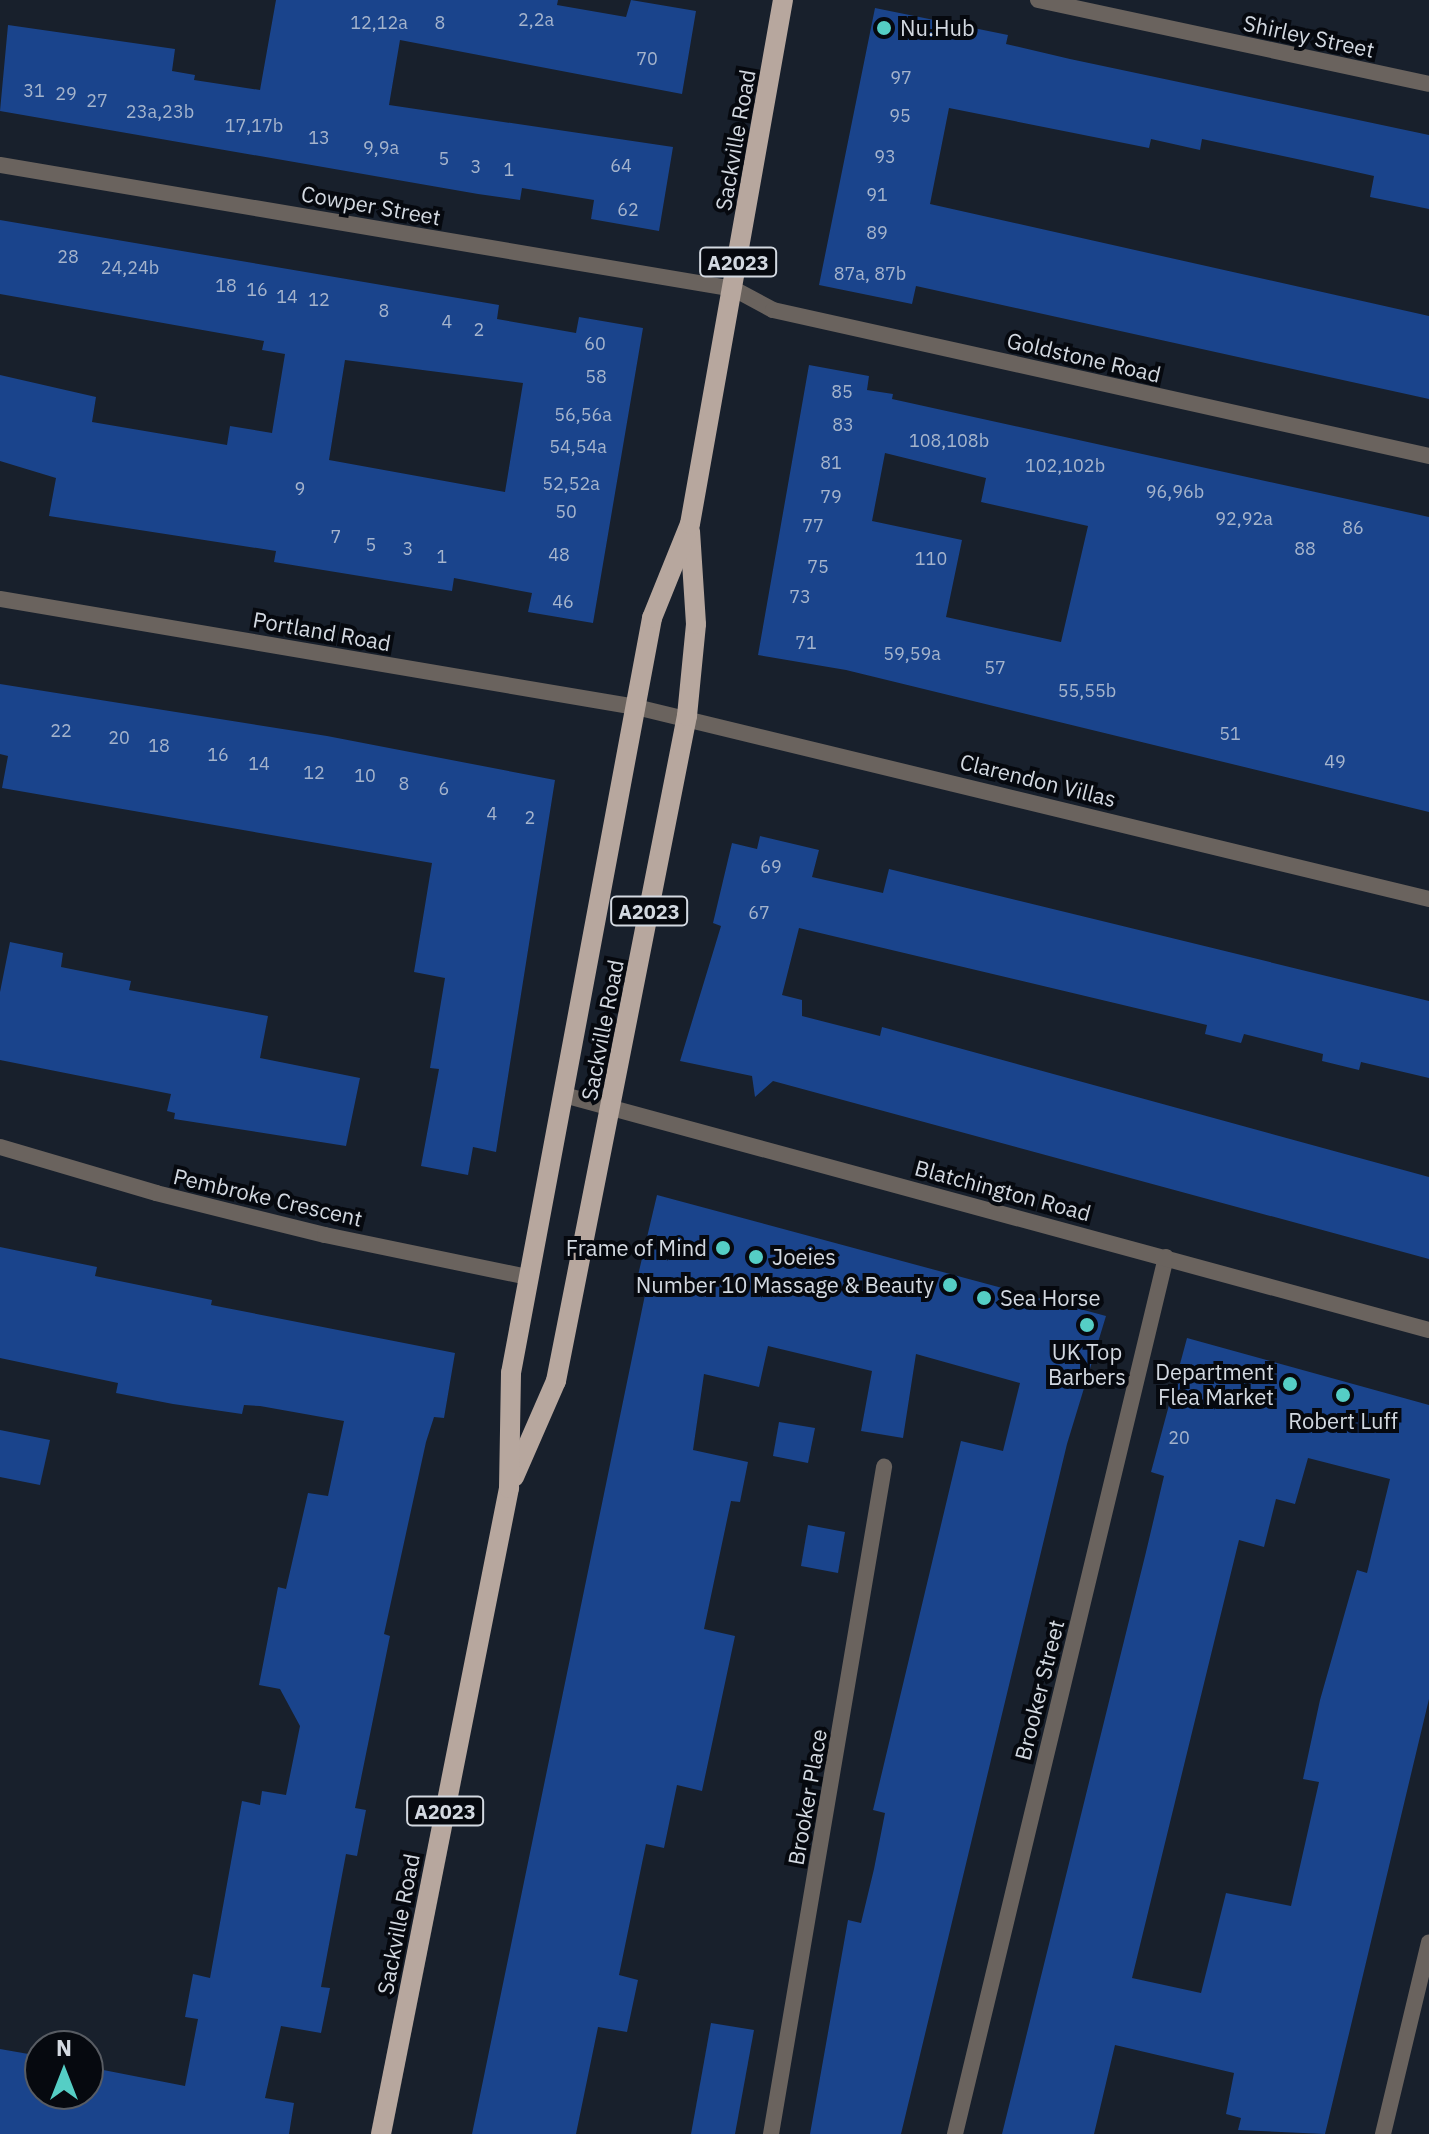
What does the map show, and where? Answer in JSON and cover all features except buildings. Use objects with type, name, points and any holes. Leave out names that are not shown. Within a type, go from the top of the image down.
[{"type":"main road","name":"Sackville Road","points":[[381,2134],[509,1488],[511,1373],[652,618],[690,524],[783,0]]},
{"type":"main road","name":"Sackville Road","points":[[509,1488],[556,1381],[687,716],[696,624],[690,524]]},
{"type":"street","name":"Shirley Street","points":[[1038,0],[1429,84]]},
{"type":"street","name":"Cowper Street","points":[[0,165],[734,289]]},
{"type":"street","name":"Goldstone Road","points":[[734,289],[773,310],[1429,456]]},
{"type":"street","name":"Portland Road","points":[[0,599],[636,707]]},
{"type":"street","name":"Clarendon Villas","points":[[636,707],[687,716],[1429,899]]},
{"type":"street","name":"Blatchington Road","points":[[564,1095],[1429,1330]]},
{"type":"street","name":"Pembroke Crescent","points":[[0,1147],[156,1193],[325,1235],[528,1277]]},
{"type":"street","name":"Brooker Street","points":[[955,2134],[1166,1257]]},
{"type":"street","name":"Brooker Place","points":[[771,2134],[884,1467]]},
{"type":"street","points":[[1383,2134],[1429,1942]]},
{"type":"place","name":"Nu.Hub","points":[[884,28]]},
{"type":"place","name":"Frame of Mind","points":[[723,1248]]},
{"type":"place","name":"Joeies","points":[[756,1257]]},
{"type":"place","name":"Number 10 Massage & Beauty","points":[[950,1285]]},
{"type":"place","name":"Sea Horse","points":[[984,1298]]},
{"type":"place","name":"UK Top Barbers","points":[[1087,1325]]},
{"type":"place","name":"Department Flea Market","points":[[1290,1384]]},
{"type":"place","name":"Robert Luff","points":[[1343,1395]]}]
